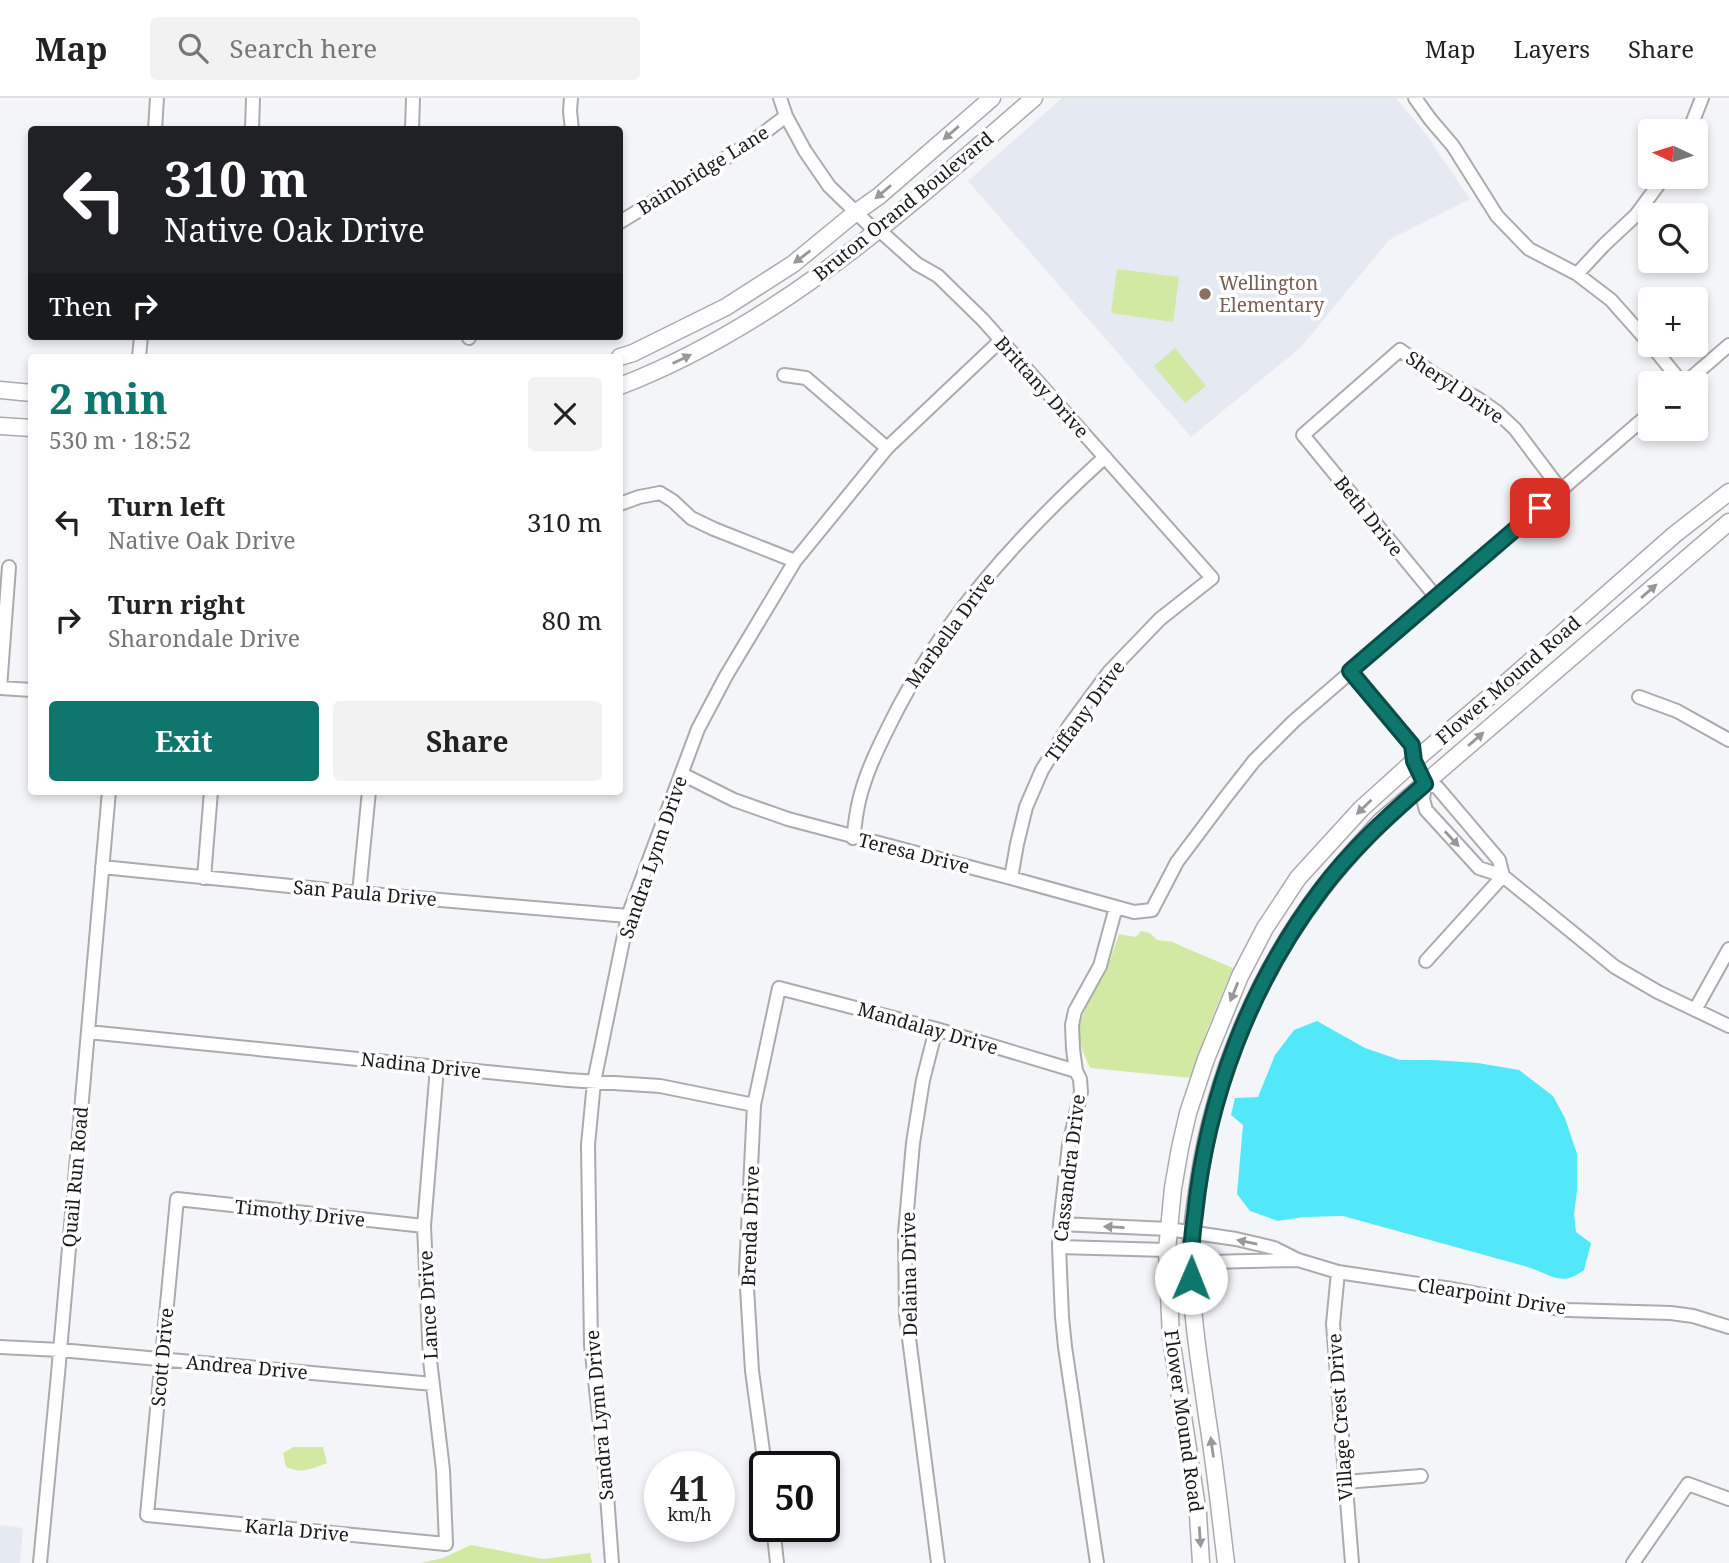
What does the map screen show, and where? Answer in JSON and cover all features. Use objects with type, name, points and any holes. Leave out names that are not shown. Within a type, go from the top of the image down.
[{"type":"main road","name":"Bruton Orand Boulevard","points":[[623,356],[726,307],[793,264],[879,196],[992,98]]},
{"type":"main road","name":"Bruton Orand Boulevard","points":[[623,385],[691,355],[771,310],[879,230],[1034,98]]},
{"type":"main road","points":[[0,390],[28,393]]},
{"type":"main road","points":[[0,426],[28,428]]},
{"type":"main road","name":"Flower Mound Road","points":[[1201,1563],[1198,1514],[1171,1338],[1168,1229],[1188,1113],[1206,1059],[1240,976],[1265,928],[1298,878],[1361,809],[1674,535],[1729,492]]},
{"type":"main road","name":"Flower Mound Road","points":[[1226,1563],[1193,1316],[1191,1261],[1196,1197],[1207,1135],[1223,1077],[1251,1007],[1298,923],[1321,890],[1381,821],[1729,522]]},
{"type":"street","points":[[155,126],[157,98]]},
{"type":"street","points":[[252,126],[253,98]]},
{"type":"street","points":[[412,126],[413,98]]},
{"type":"street","points":[[570,98],[572,126]]},
{"type":"street","name":"Brittany Drive","points":[[780,98],[804,151],[828,186],[905,255],[946,283],[1001,340],[1212,578]]},
{"type":"street","points":[[1415,98],[1453,146],[1497,216],[1529,249],[1577,274],[1611,300],[1638,330]]},
{"type":"street","points":[[1694,119],[1702,98]]},
{"type":"street","name":"Bainbridge Lane","points":[[623,220],[752,142],[786,116]]},
{"type":"street","points":[[1577,274],[1636,215],[1655,189]]},
{"type":"street","name":"Sandra Lynn Drive","points":[[612,1563],[592,1345],[588,1145],[594,1082],[628,916],[698,729],[726,676],[795,561],[887,448],[1001,340]]},
{"type":"street","points":[[1698,371],[1729,345]]},
{"type":"street","name":"Sheryl Drive","points":[[1303,435],[1400,350],[1435,375],[1497,412],[1515,429],[1561,490]]},
{"type":"street","points":[[1661,357],[1674,371]]},
{"type":"street","points":[[784,375],[806,378],[887,448]]},
{"type":"street","points":[[1638,423],[1350,671],[1412,745],[1414,761],[1425,784],[1423,799],[1426,810],[1479,868],[1503,876],[1615,967],[1658,992],[1729,1026]]},
{"type":"street","name":"Beth Drive","points":[[1303,435],[1436,597]]},
{"type":"street","name":"Marbella Drive","points":[[853,838],[859,800],[876,752],[906,690],[944,631],[995,568],[1038,521],[1105,457]]},
{"type":"street","points":[[623,503],[660,493],[691,517],[714,529],[795,561]]},
{"type":"street","points":[[9,567],[0,688],[28,691]]},
{"type":"street","name":"Tiffany Drive","points":[[1012,878],[1026,807],[1042,770],[1069,726],[1109,672],[1160,619],[1212,578]]},
{"type":"street","name":"Teresa Drive","points":[[681,774],[734,800],[788,819],[1134,912],[1152,909],[1177,862],[1254,761],[1350,671]]},
{"type":"street","points":[[1639,697],[1677,711],[1729,740]]},
{"type":"street","points":[[1425,784],[1437,787],[1499,860],[1503,876]]},
{"type":"street","name":"Quail Run Road","points":[[40,1563],[108,795]]},
{"type":"street","points":[[204,878],[211,795]]},
{"type":"street","points":[[359,892],[369,795]]},
{"type":"street","name":"San Paula Drive","points":[[102,867],[628,916]]},
{"type":"street","points":[[1426,961],[1503,876]]},
{"type":"street","name":"Cassandra Drive","points":[[1097,1563],[1065,1347],[1059,1247],[1069,1145],[1080,1092],[1072,1025],[1075,1011],[1100,966],[1116,907]]},
{"type":"street","points":[[1695,1010],[1729,949]]},
{"type":"street","name":"Mandalay Drive","points":[[779,988],[936,1029],[1076,1071]]},
{"type":"street","name":"Brenda Drive","points":[[763,1451],[752,1371],[747,1271],[754,1105],[779,988]]},
{"type":"street","name":"Delaina Drive","points":[[936,1029],[923,1080],[915,1131],[905,1233],[906,1315],[938,1563]]},
{"type":"street","name":"Nadina Drive","points":[[88,1032],[594,1082],[660,1086],[754,1105]]},
{"type":"street","name":"Lance Drive","points":[[437,1067],[424,1226],[430,1360],[443,1470],[446,1544]]},
{"type":"street","name":"Timothy Drive","points":[[177,1199],[424,1226]]},
{"type":"street","name":"Scott Drive","points":[[147,1516],[177,1199]]},
{"type":"street","name":"Clearpoint Drive","points":[[1060,1224],[1168,1229],[1236,1239],[1274,1248],[1298,1260],[1338,1272],[1452,1289],[1542,1307],[1693,1316],[1729,1327]]},
{"type":"street","name":"Clearpoint Drive","points":[[1059,1247],[1167,1250],[1191,1261],[1207,1262],[1298,1260]]},
{"type":"street","name":"Village Crest Drive","points":[[1338,1272],[1333,1324],[1352,1563]]},
{"type":"street","name":"Andrea Drive","points":[[0,1347],[60,1350],[433,1384]]},
{"type":"street","points":[[1345,1482],[1421,1476]]},
{"type":"street","points":[[1633,1563],[1688,1485],[1729,1499]]},
{"type":"street","name":"Karla Drive","points":[[147,1516],[446,1544]]},
{"type":"street","points":[[775,1542],[778,1563]]},
{"type":"shaded area","name":"Wellington Elementary","points":[[1062,98],[1396,98],[1425,133],[1470,199],[1389,240],[1300,348],[1191,437],[968,181]]},
{"type":"shaded area","points":[[0,1525],[23,1528],[20,1563],[0,1563]]},
{"type":"green space","points":[[1117,269],[1179,277],[1173,322],[1111,313]]},
{"type":"green space","points":[[1175,348],[1206,386],[1185,403],[1154,366]]},
{"type":"green space","points":[[1141,931],[1150,933],[1157,940],[1173,942],[1233,968],[1207,1030],[1191,1078],[1090,1068],[1076,1035],[1086,1007],[1106,972],[1119,934],[1136,937]]},
{"type":"green space","points":[[294,1447],[323,1447],[327,1463],[302,1470],[286,1467],[283,1453]]},
{"type":"green space","points":[[471,1545],[543,1559],[590,1553],[592,1563],[420,1563],[443,1558]]},
{"type":"water","points":[[1317,1021],[1365,1048],[1400,1060],[1478,1063],[1519,1070],[1553,1096],[1565,1118],[1577,1154],[1574,1214],[1576,1232],[1591,1243],[1584,1270],[1570,1278],[1552,1277],[1531,1268],[1343,1216],[1278,1221],[1250,1211],[1237,1194],[1243,1125],[1231,1115],[1235,1098],[1258,1097],[1275,1055],[1294,1030]]},
{"type":"place","name":"Wellington Elementary","points":[[1205,294]]},
{"type":"route","points":[[1191,1278],[1193,1226],[1204,1147],[1223,1077],[1251,1007],[1277,958],[1321,890],[1381,821],[1425,784],[1414,761],[1412,745],[1350,671],[1540,508]]}]
